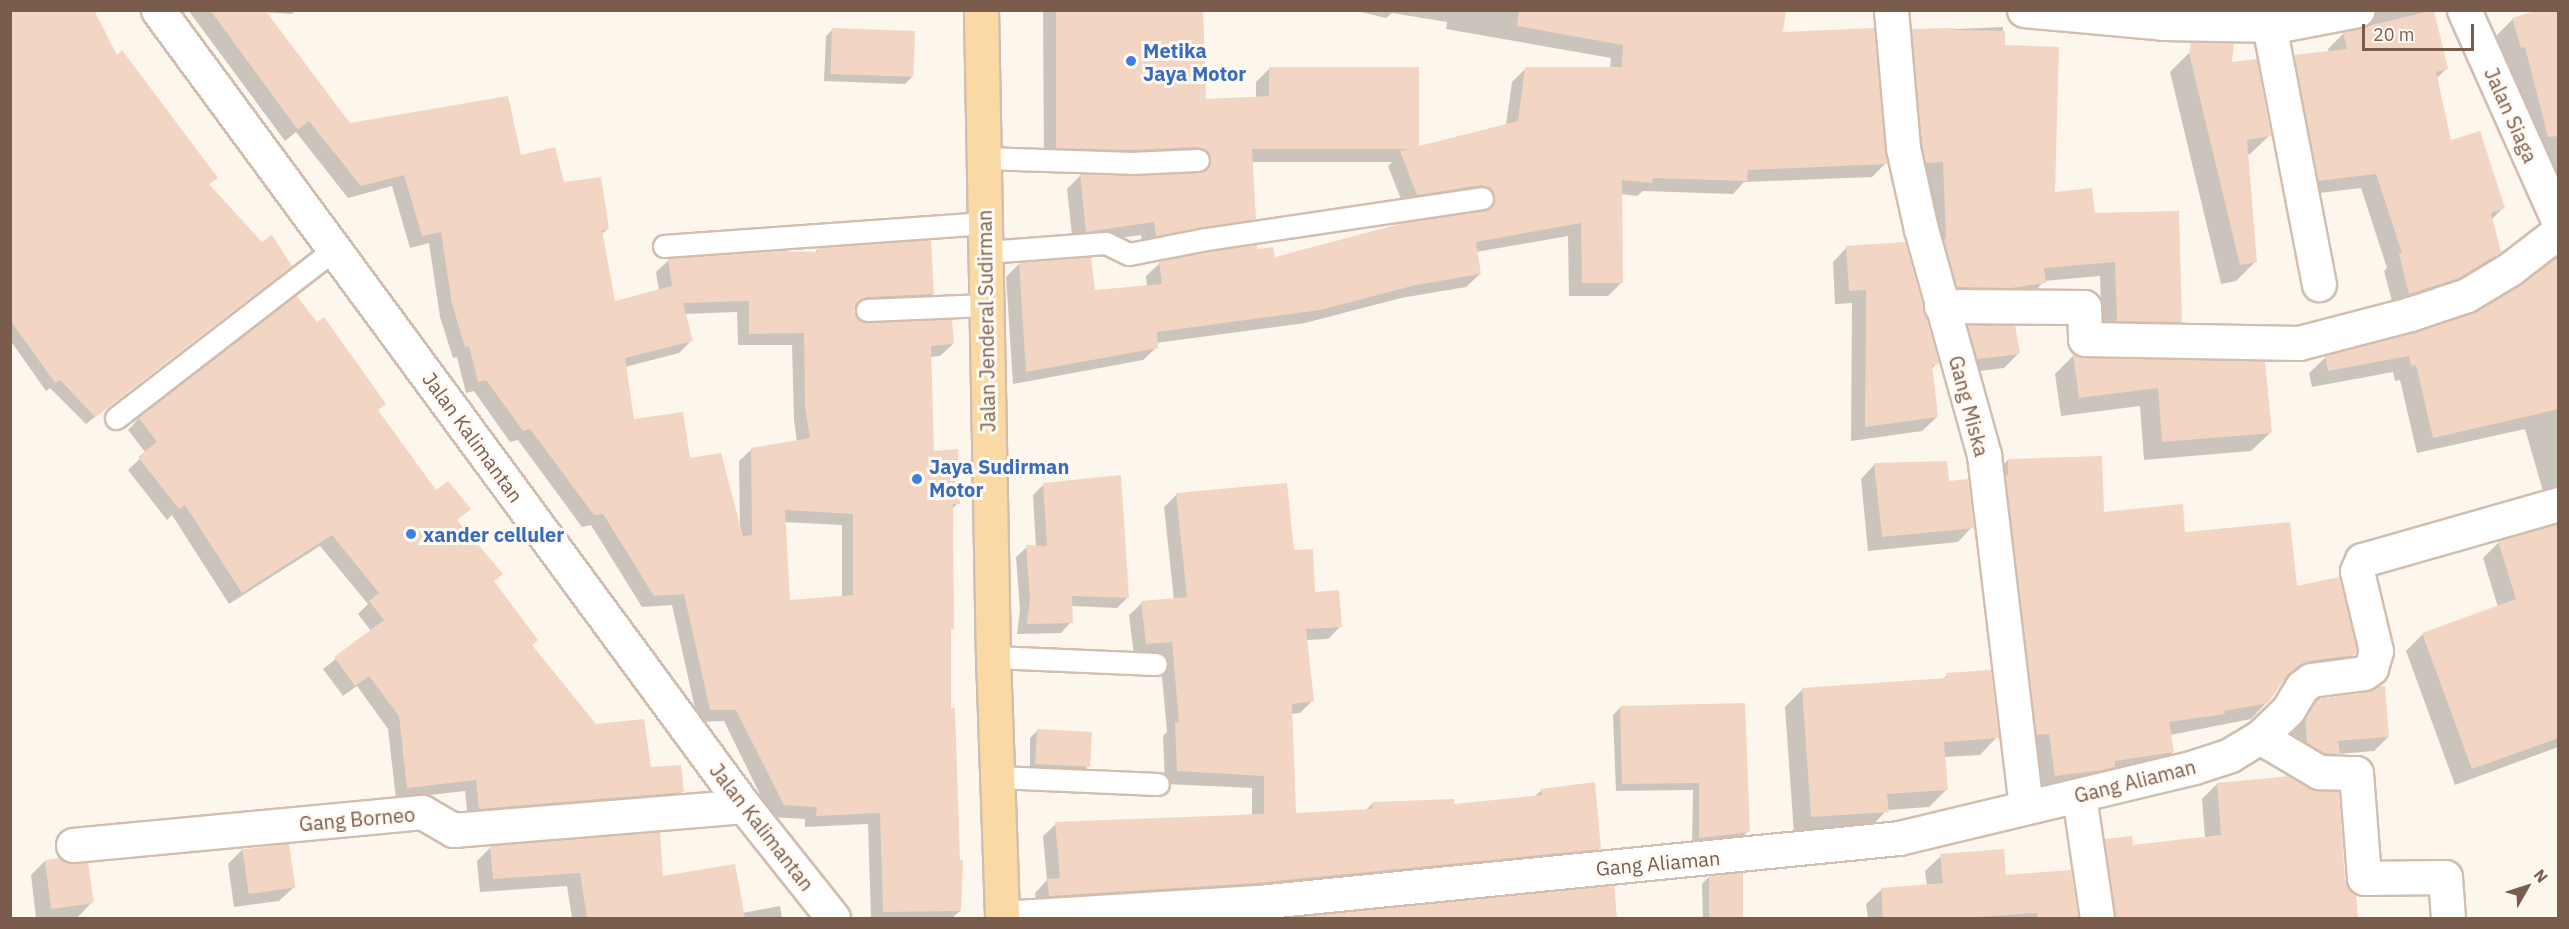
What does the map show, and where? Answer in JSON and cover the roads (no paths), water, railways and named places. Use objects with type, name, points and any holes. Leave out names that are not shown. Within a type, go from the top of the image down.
[{"type":"main road","name":"Jalan Jenderal Sudirman","points":[[981,10],[993,657],[1002,918]]},
{"type":"street","name":"Jalan Kalimantan","points":[[158,10],[744,806],[833,918]]},
{"type":"street","name":"Gang Miska","points":[[1891,10],[1903,148],[1941,306],[1984,455],[2026,806]]},
{"type":"street","points":[[2024,10],[2163,23],[2280,26],[2358,10]]},
{"type":"street","name":"Jalan Siaga","points":[[2464,10],[2559,220]]},
{"type":"street","points":[[2269,25],[2319,284]]},
{"type":"street","points":[[1941,306],[2084,308],[2085,339],[2299,343],[2410,314],[2467,295],[2510,269],[2559,232]]},
{"type":"street","name":"Gang Aliaman","points":[[1002,918],[1258,902],[1828,847],[1899,838],[2203,764],[2230,755],[2260,736],[2288,710],[2302,687],[2311,680],[2364,673],[2371,668],[2376,651],[2357,571],[2362,560],[2559,504]]},
{"type":"street","points":[[2260,736],[2319,772],[2356,773],[2364,878],[2445,877],[2448,918]]},
{"type":"street","points":[[2079,796],[2097,918]]},
{"type":"street","name":"Gang Borneo","points":[[73,845],[422,812],[453,831],[744,806]]},
{"type":"lane","points":[[984,158],[1131,163],[1198,160]]},
{"type":"lane","points":[[664,246],[986,237],[1106,243],[1129,254],[1206,239],[1482,198]]},
{"type":"lane","points":[[116,418],[335,249]]},
{"type":"lane","points":[[867,310],[986,305]]},
{"type":"lane","points":[[993,657],[1156,664]]},
{"type":"lane","points":[[997,777],[1158,784]]},
{"type":"place","name":"Metika Jaya Motor","points":[[1131,61]]},
{"type":"place","name":"Jaya Sudirman Motor","points":[[917,479]]},
{"type":"place","name":"xander celluler","points":[[411,534]]}]
